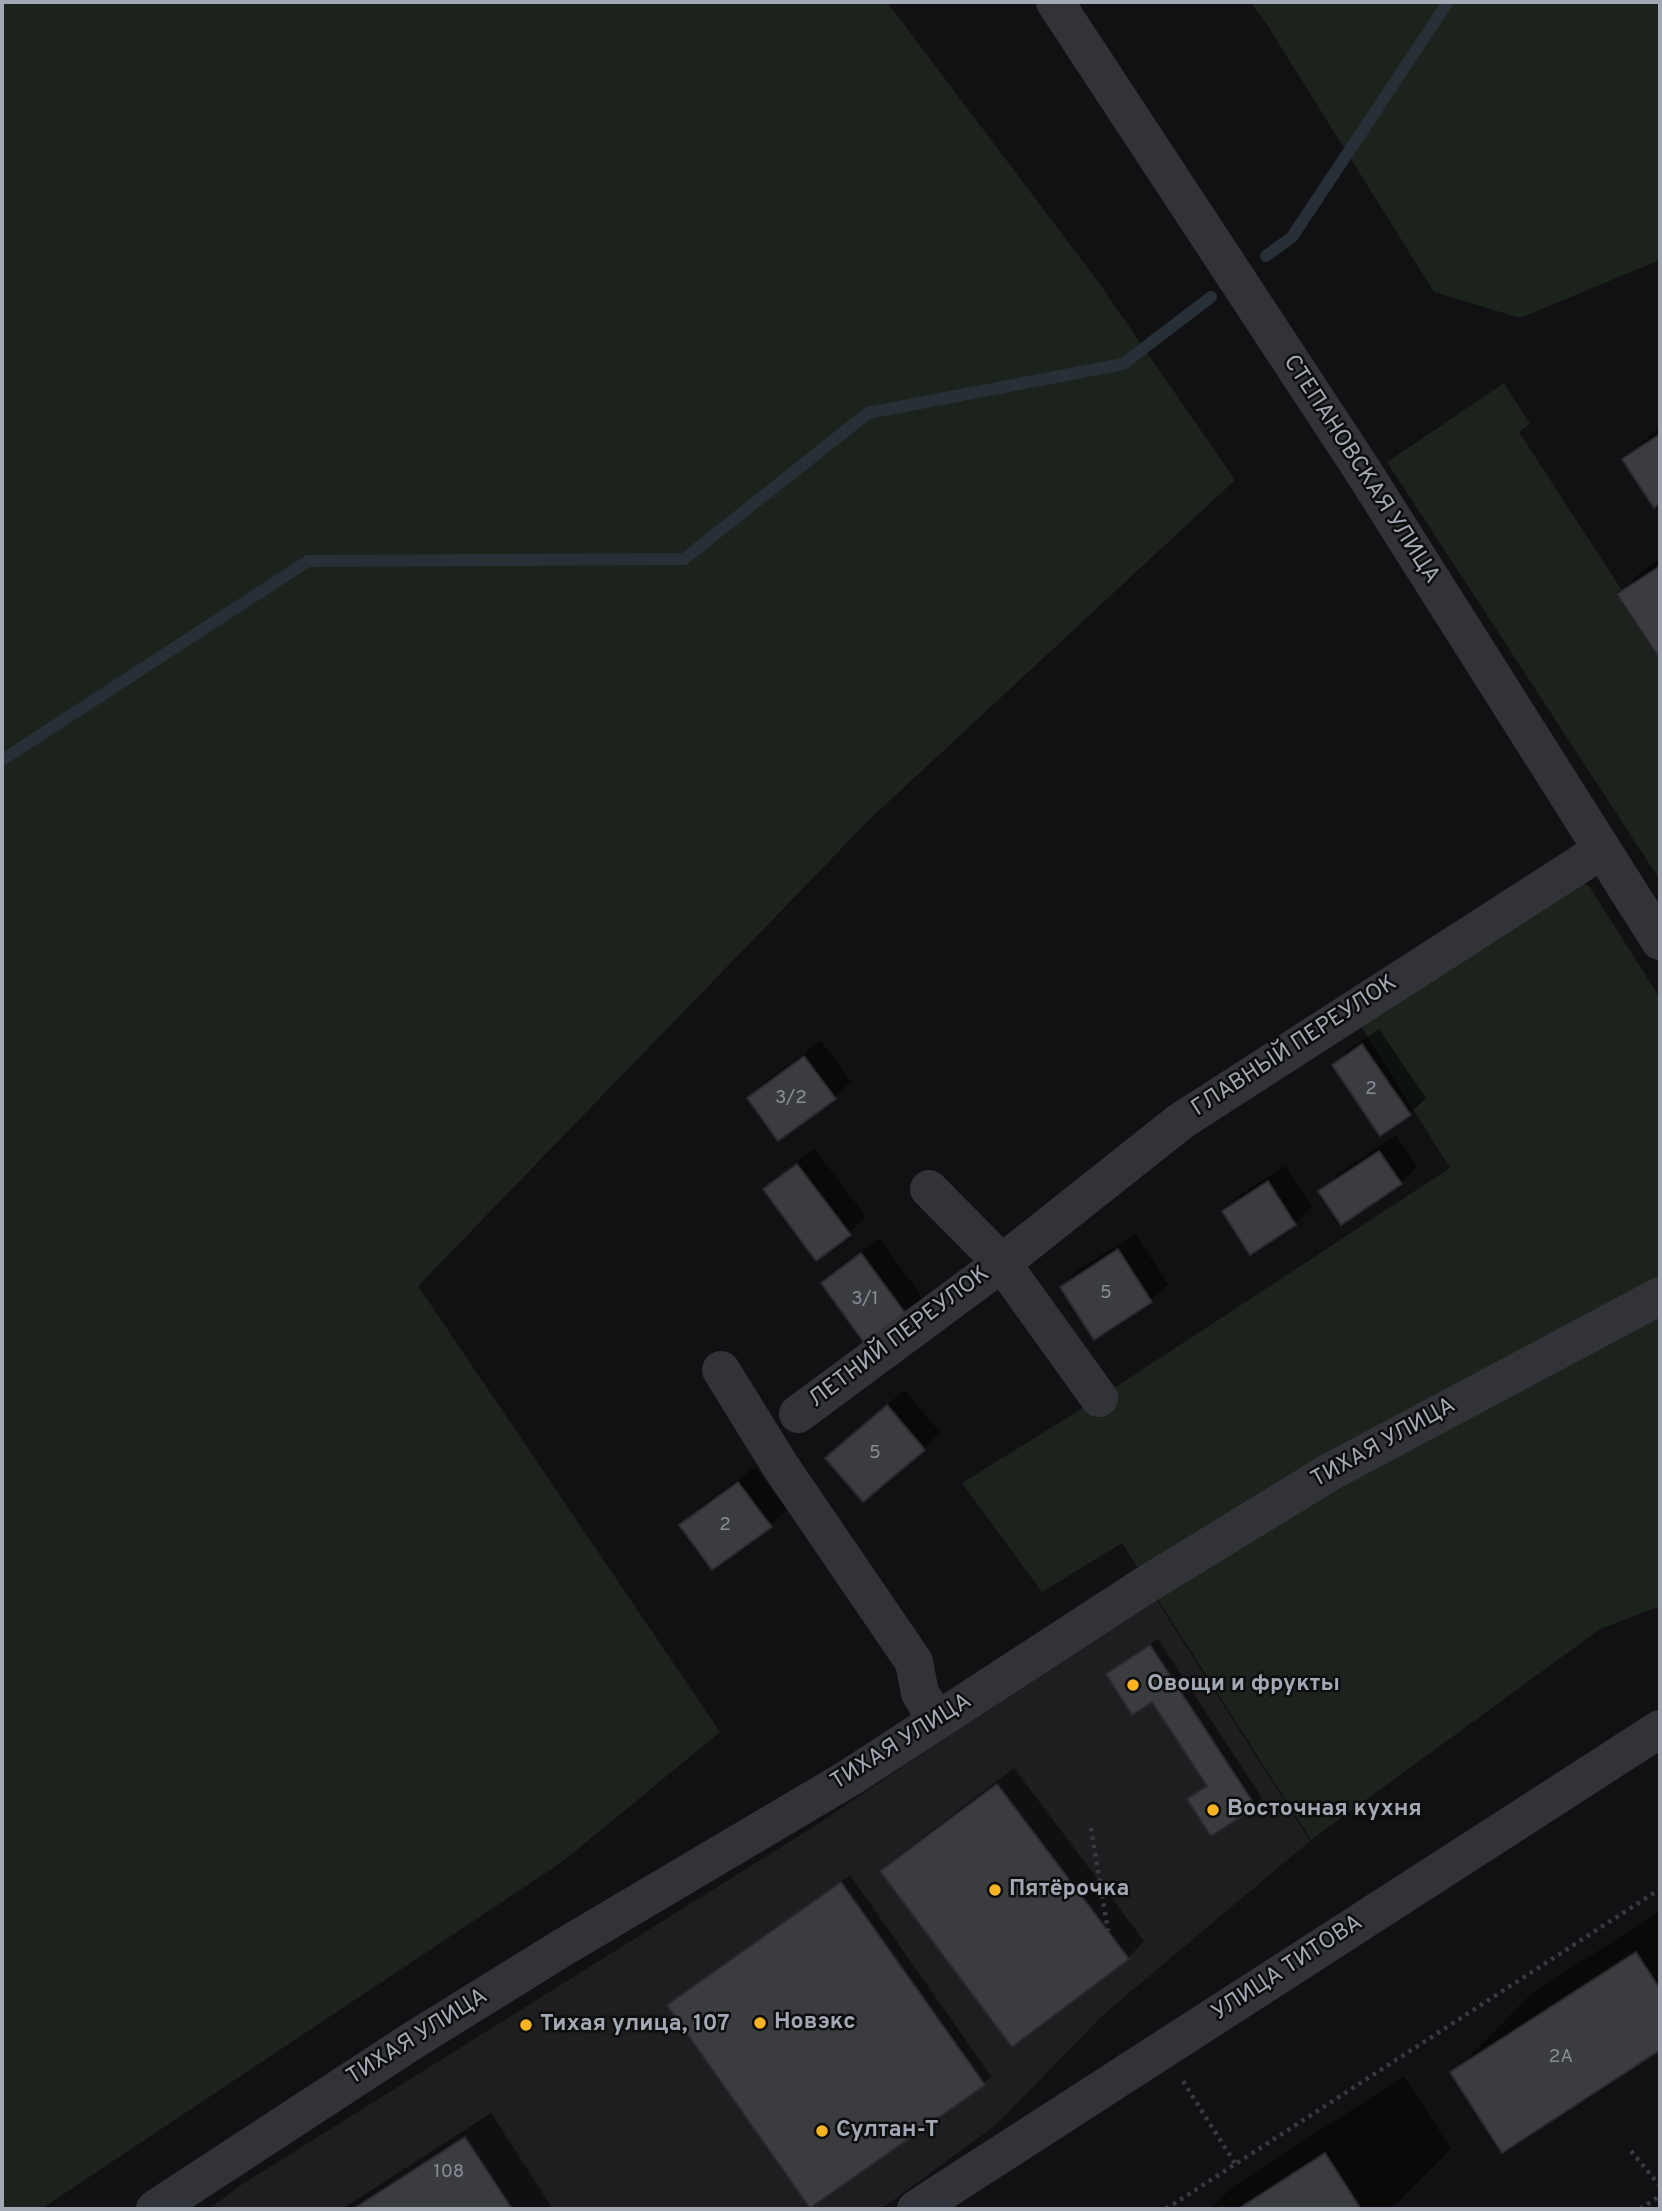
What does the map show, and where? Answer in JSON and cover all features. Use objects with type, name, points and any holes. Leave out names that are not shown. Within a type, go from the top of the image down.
[{"type":"street","name":"СТЕПАНОВСКАЯ УЛИЦА","points":[[1055,2],[1361,468],[1660,941]]},
{"type":"street","name":"ГЛАВНЫЙ ПЕРЕУЛОК","points":[[1002,1263],[1181,1121],[1602,850]]},
{"type":"street","points":[[929,1189],[1002,1263],[1099,1398]]},
{"type":"street","name":"ЛЕТНИЙ ПЕРЕУЛОК","points":[[798,1414],[1002,1263]]},
{"type":"street","name":"ТИХАЯ УЛИЦА","points":[[155,2209],[486,1995],[849,1778],[1144,1586],[1330,1472],[1660,1296]]},
{"type":"street","points":[[721,1370],[781,1467],[914,1662],[920,1693],[936,1720]]},
{"type":"street","name":"УЛИЦА ТИТОВА","points":[[916,2209],[1660,1729]]},
{"type":"path","points":[[1091,1828],[1108,1931]]},
{"type":"path","points":[[1166,2209],[1660,1889]]},
{"type":"path","points":[[1186,2035],[1182,2083],[1236,2165]]},
{"type":"path","points":[[1631,2151],[1660,2186]]},
{"type":"path","points":[[1640,2209],[1660,2196]]},
{"type":"shaded area","points":[[2,2],[887,2],[1099,283],[1235,480],[871,818],[418,1286],[720,1732],[562,1862],[41,2209],[2,2209]]},
{"type":"shaded area","points":[[1250,2],[1660,2],[1660,260],[1520,318],[1434,292],[1266,23]]},
{"type":"shaded area","points":[[1504,383],[1530,424],[1519,432],[1621,589],[1615,593],[1660,661],[1660,880],[1387,462]]},
{"type":"shaded area","points":[[1565,876],[1589,886],[1660,998],[1660,1606],[1600,1629],[1311,1840],[1122,1543],[1042,1592],[962,1483],[1099,1398],[1450,1168],[1357,1020]]},
{"type":"shaded area","points":[[1154,1596],[1310,1841],[1104,2014],[996,2125],[881,2209],[209,2209],[241,2185],[821,1822]]},
{"type":"building","points":[[1660,434],[1660,503],[1654,508],[1622,459]]},
{"type":"building","points":[[1660,566],[1660,659],[1617,594]]},
{"type":"building","points":[[1362,1044],[1411,1115],[1380,1136],[1332,1065]]},
{"type":"building","points":[[804,1056],[836,1099],[778,1141],[747,1098]]},
{"type":"building","points":[[1379,1151],[1402,1184],[1341,1225],[1318,1191]]},
{"type":"building","points":[[797,1164],[851,1235],[816,1261],[763,1189]]},
{"type":"building","points":[[1268,1181],[1296,1225],[1250,1255],[1222,1211]]},
{"type":"building","points":[[1118,1249],[1152,1302],[1094,1340],[1060,1287]]},
{"type":"building","points":[[861,1253],[909,1318],[868,1348],[821,1283]]},
{"type":"building","points":[[887,1405],[925,1450],[863,1502],[825,1458]]},
{"type":"building","points":[[738,1482],[772,1527],[712,1570],[679,1525]]},
{"type":"building","points":[[1150,1645],[1256,1807],[1211,1836],[1187,1799],[1207,1786],[1152,1702],[1132,1715],[1106,1674]]},
{"type":"building","points":[[997,1784],[1129,1959],[1012,2047],[880,1871]]},
{"type":"building","points":[[841,1882],[985,2085],[810,2208],[667,2005]]},
{"type":"building","points":[[1636,1952],[1660,1989],[1660,2050],[1502,2153],[1450,2072]]},
{"type":"building","points":[[465,2137],[512,2209],[353,2209]]},
{"type":"building","points":[[1325,2153],[1361,2209],[1238,2209]]},
{"type":"waterway","points":[[1266,256],[1292,237],[1448,2]]},
{"type":"waterway","points":[[2,760],[308,561],[684,559],[868,413],[1123,364],[1211,297]]},
{"type":"place","name":"Овощи и фрукты","points":[[1133,1685]]},
{"type":"place","name":"Восточная кухня","points":[[1213,1810]]},
{"type":"place","name":"Пятёрочка","points":[[995,1890]]},
{"type":"place","name":"Новэкс","points":[[760,2023]]},
{"type":"place","name":"Тихая улица, 107","points":[[526,2025]]},
{"type":"place","name":"Султан-Т","points":[[822,2131]]}]
